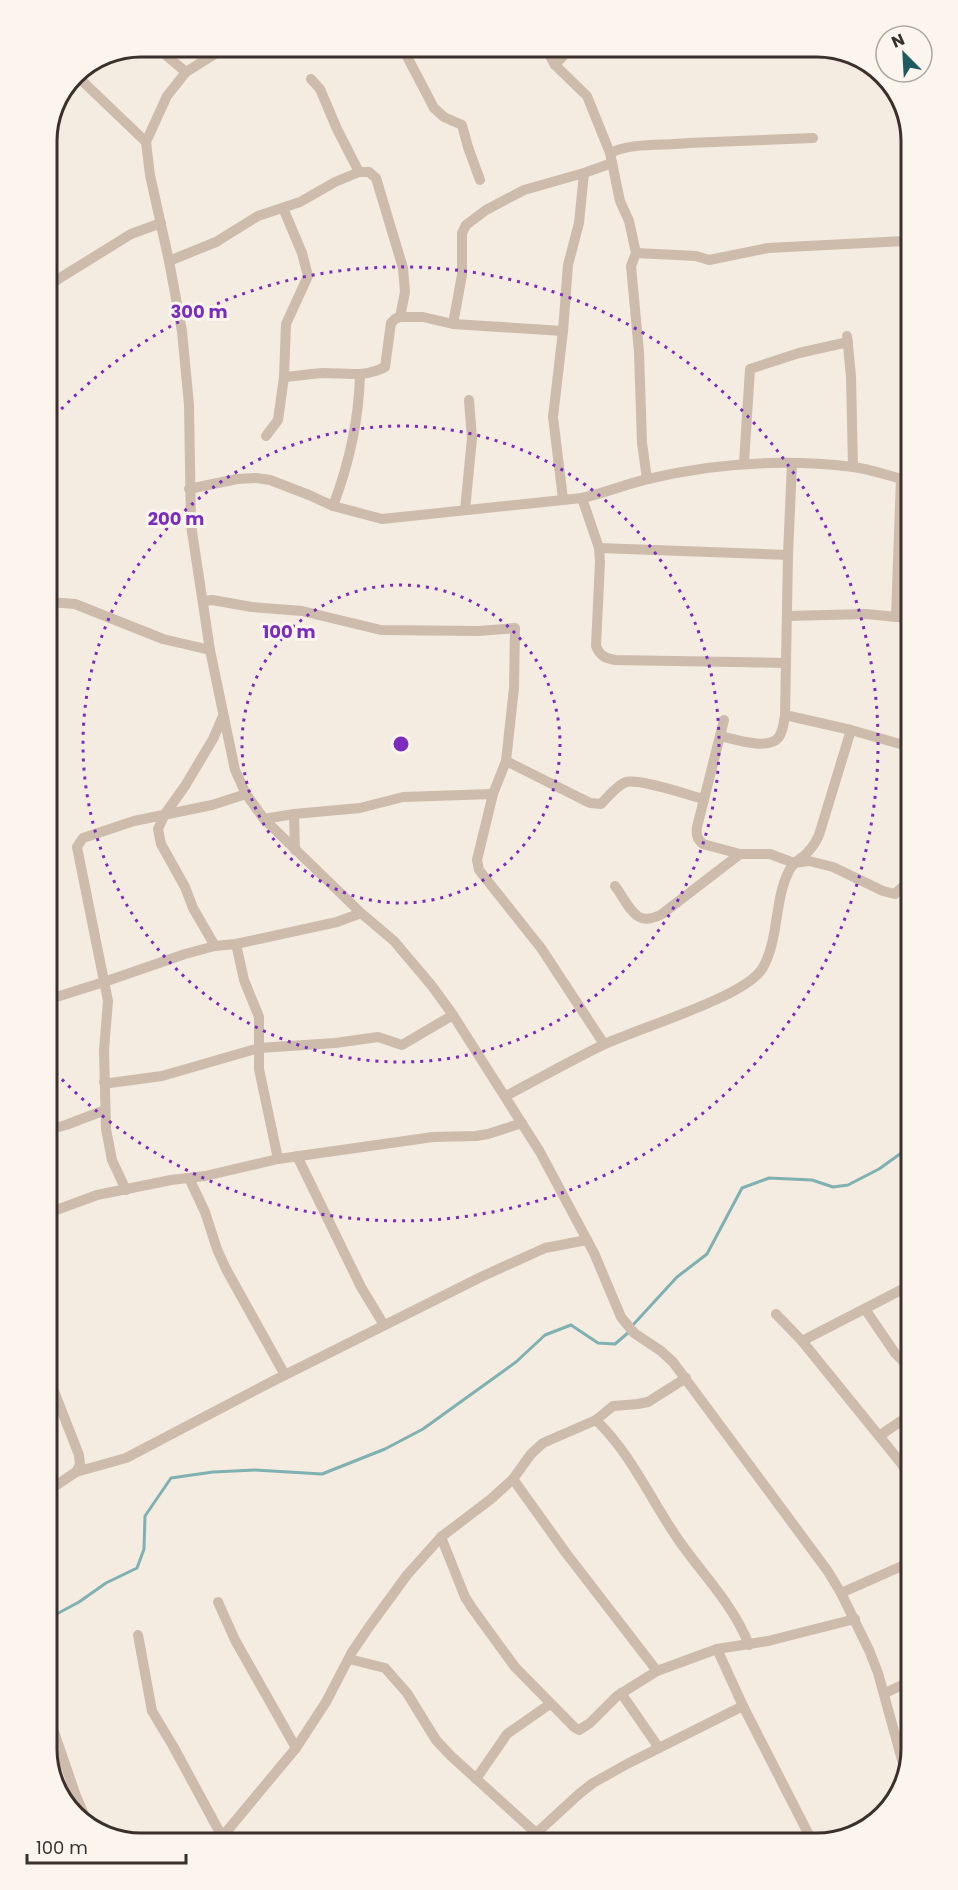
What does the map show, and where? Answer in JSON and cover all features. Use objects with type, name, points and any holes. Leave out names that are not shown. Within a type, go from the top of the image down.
[{"type":"street","points":[[169,57],[186,72]]},
{"type":"street","points":[[209,57],[186,72],[167,96],[146,142],[150,175],[182,331],[188,388],[191,525],[210,650],[235,770],[246,794],[264,819],[361,913],[394,941],[453,1015],[540,1152],[600,1264],[616,1307],[626,1325],[661,1351],[686,1378],[827,1570],[841,1593],[869,1650],[885,1693],[901,1754]]},
{"type":"street","points":[[407,57],[434,108],[444,117],[462,125],[480,180]]},
{"type":"street","points":[[551,57],[587,96],[611,158],[620,201],[636,253],[631,266],[639,352],[642,443],[647,479]]},
{"type":"street","points":[[555,64],[562,57]]},
{"type":"street","points":[[310,79],[320,89],[359,172]]},
{"type":"street","points":[[83,81],[146,142]]},
{"type":"street","points":[[453,324],[462,275],[462,233],[466,225],[486,210],[494,208],[524,190],[584,172],[611,158],[621,148],[688,142],[813,138]]},
{"type":"street","points":[[169,261],[216,242],[258,216],[300,202],[326,186],[359,172],[369,172],[376,178],[403,268],[405,292],[400,317]]},
{"type":"street","points":[[563,499],[553,417],[568,265],[579,223],[584,172]]},
{"type":"street","points":[[266,436],[278,420],[284,377],[286,324],[308,276],[302,253],[283,208]]},
{"type":"street","points":[[57,280],[131,234],[161,223]]},
{"type":"street","points":[[636,253],[696,256],[709,260],[768,248],[901,241]]},
{"type":"street","points":[[284,377],[373,373],[385,367],[391,323],[400,317],[423,317],[453,324],[563,331]]},
{"type":"street","points":[[744,463],[750,369],[847,339],[851,376],[853,467]]},
{"type":"street","points":[[333,506],[345,475],[359,399],[360,374]]},
{"type":"street","points":[[465,510],[472,438],[469,400]]},
{"type":"street","points":[[189,489],[237,479],[270,480],[333,506],[382,519],[582,498],[609,492],[647,479],[744,463],[853,467],[901,478]]},
{"type":"street","points":[[720,736],[763,744],[772,743],[778,738],[783,727],[792,463]]},
{"type":"street","points":[[582,498],[599,548],[596,646],[605,658],[786,663]]},
{"type":"street","points":[[599,548],[788,555]]},
{"type":"street","points":[[202,601],[212,600],[302,611],[381,630],[479,631],[515,628],[514,687],[506,761],[493,794],[478,849],[479,870],[541,948],[604,1044]]},
{"type":"street","points":[[57,603],[75,604],[163,639],[210,650]]},
{"type":"street","points":[[788,616],[866,614],[901,617]]},
{"type":"street","points":[[785,715],[901,744]]},
{"type":"street","points":[[215,946],[161,844],[158,829],[207,748],[222,716]]},
{"type":"street","points":[[724,720],[697,827],[698,840],[703,844],[740,854],[770,854],[794,863],[808,861],[832,867],[883,891],[895,894],[901,888]]},
{"type":"street","points":[[506,1096],[604,1044],[723,997],[745,984],[762,969],[777,923],[781,893],[788,872],[794,863],[814,846],[819,835],[851,730]]},
{"type":"street","points":[[506,761],[590,803],[601,804],[621,784],[628,781],[640,782],[704,800]]},
{"type":"street","points":[[126,1190],[108,1148],[104,1050],[108,1001],[77,847],[82,838],[134,821],[212,805],[246,794]]},
{"type":"street","points":[[264,819],[360,808],[403,797],[493,794]]},
{"type":"street","points":[[294,814],[296,850]]},
{"type":"street","points":[[615,886],[638,918],[654,919],[740,854]]},
{"type":"street","points":[[57,997],[185,954],[337,922],[361,913]]},
{"type":"street","points":[[236,944],[244,980],[260,1017],[259,1069],[278,1159]]},
{"type":"street","points":[[104,1082],[162,1076],[259,1048],[335,1043],[378,1037],[402,1045],[453,1015]]},
{"type":"street","points":[[57,1127],[105,1110]]},
{"type":"street","points":[[57,1210],[97,1195],[213,1174],[278,1159],[433,1137],[476,1136],[522,1123]]},
{"type":"street","points":[[297,1156],[361,1287],[384,1326]]},
{"type":"street","points":[[189,1178],[205,1212],[226,1269],[285,1375]]},
{"type":"street","points":[[76,1472],[126,1458],[481,1277],[545,1248],[587,1240]]},
{"type":"street","points":[[802,1341],[901,1290]]},
{"type":"street","points":[[865,1309],[901,1359]]},
{"type":"street","points":[[776,1314],[802,1341],[901,1462]]},
{"type":"street","points":[[227,1833],[296,1748],[326,1702],[369,1627],[407,1575],[441,1537],[513,1479],[531,1454],[543,1443],[596,1420],[613,1406],[648,1402],[686,1378]]},
{"type":"street","points":[[57,1399],[79,1455],[80,1465],[76,1472],[57,1485]]},
{"type":"street","points":[[596,1420],[612,1436],[646,1485],[679,1540],[738,1619],[749,1645]]},
{"type":"street","points":[[879,1436],[901,1421]]},
{"type":"street","points":[[513,1479],[566,1553],[657,1671]]},
{"type":"street","points":[[441,1537],[465,1597],[472,1608],[515,1667],[574,1728],[579,1730],[584,1728],[621,1693],[657,1671],[717,1650],[749,1645],[855,1619]]},
{"type":"street","points":[[841,1593],[901,1566]]},
{"type":"street","points":[[218,1602],[235,1640],[296,1748]]},
{"type":"street","points":[[138,1635],[152,1711],[173,1746],[217,1833]]},
{"type":"street","points":[[717,1650],[808,1833]]},
{"type":"street","points":[[349,1659],[385,1668],[407,1693],[436,1740],[530,1833]]},
{"type":"street","points":[[885,1693],[901,1686]]},
{"type":"street","points":[[621,1693],[659,1748]]},
{"type":"street","points":[[477,1779],[507,1734],[550,1704]]},
{"type":"street","points":[[536,1833],[593,1783],[743,1706]]},
{"type":"street","points":[[57,1741],[81,1807]]},
{"type":"waterway","points":[[632,1326],[677,1277],[707,1254],[742,1188],[769,1178],[812,1180],[833,1187],[848,1185],[879,1169],[901,1154]]},
{"type":"waterway","points":[[57,1614],[106,1583],[137,1568],[144,1549],[145,1516],[171,1478],[213,1472],[255,1470],[322,1474],[385,1449],[423,1429],[516,1362],[545,1335],[571,1325],[598,1343],[615,1344],[629,1332]]}]
